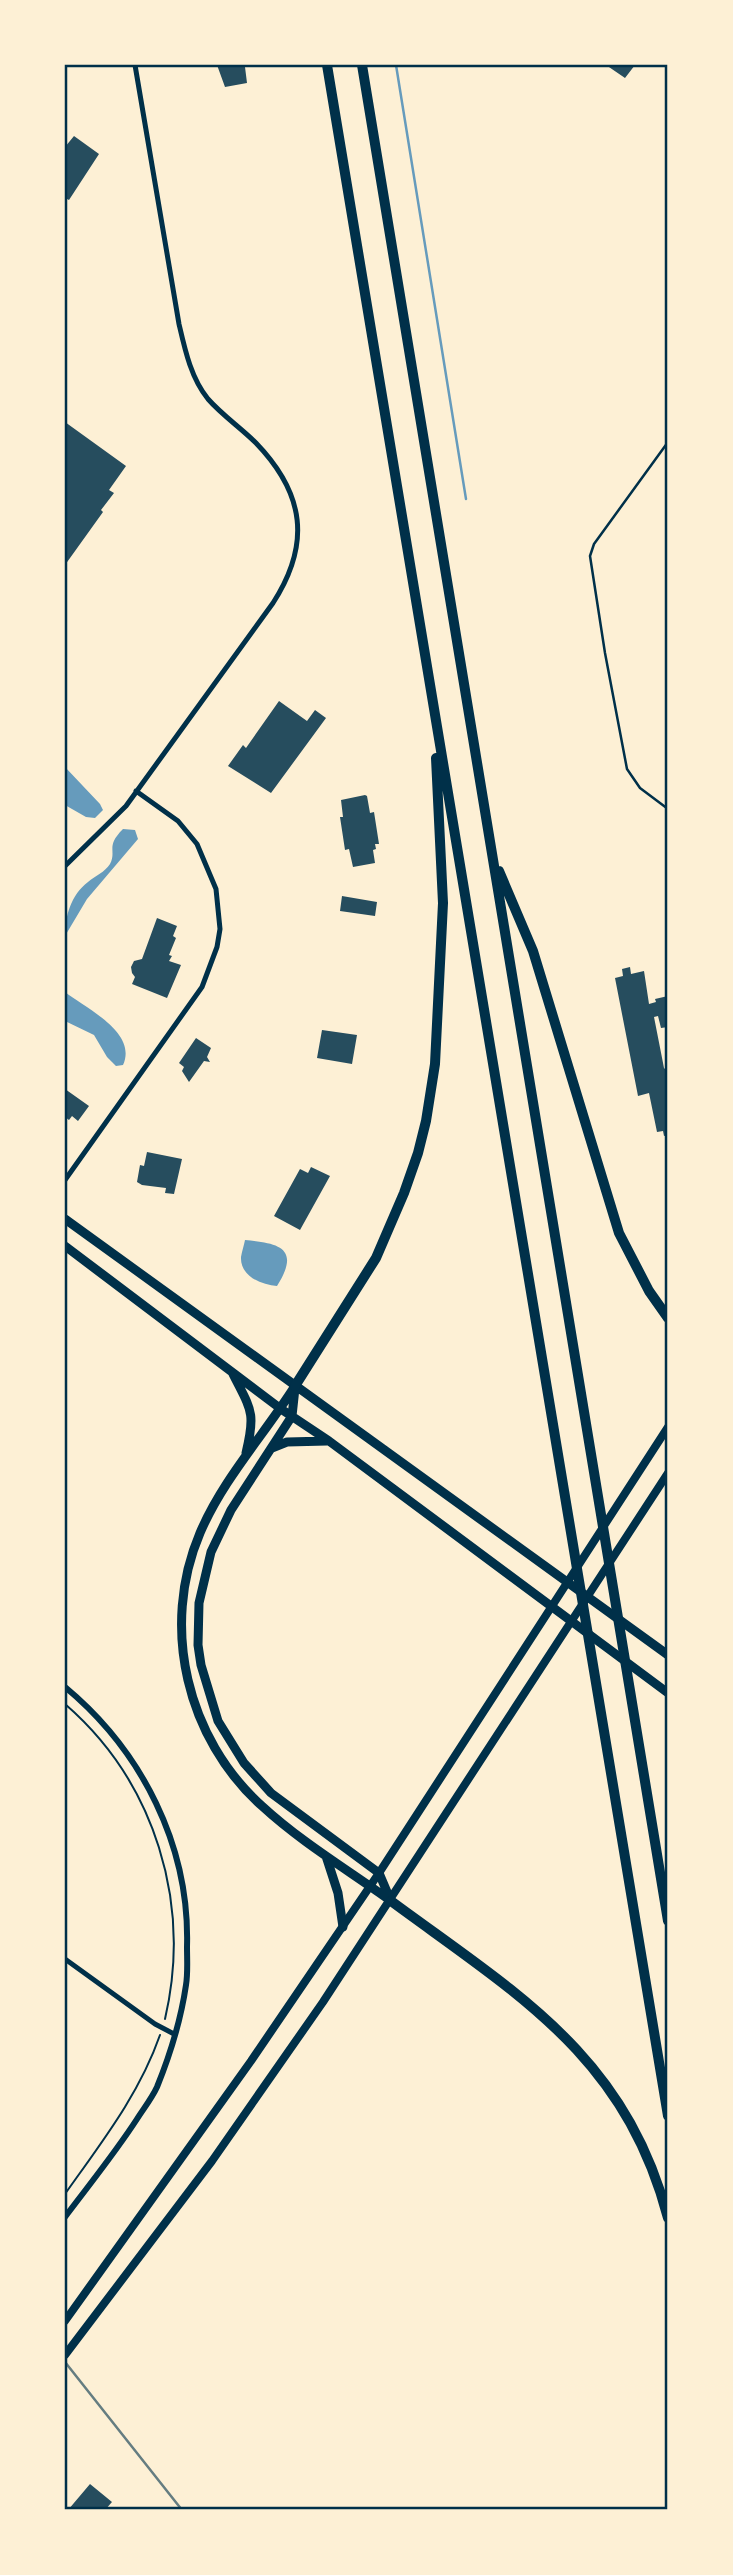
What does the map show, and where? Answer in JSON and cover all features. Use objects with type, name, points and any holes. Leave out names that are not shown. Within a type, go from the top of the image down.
[{"type":"highway","points":[[327,65],[668,2116]]},
{"type":"highway","points":[[362,65],[668,1921]]},
{"type":"highway","points":[[434,712],[443,902],[436,1054],[426,1121],[404,1193],[376,1258],[281,1409],[246,1454],[208,1517],[189,1568],[181,1622],[187,1679],[205,1731],[235,1779],[262,1807],[509,1988],[544,2016],[579,2050],[611,2090],[639,2138],[658,2179],[668,2218]]},
{"type":"highway","points":[[492,854],[533,951],[620,1233],[649,1291],[668,1318]]},
{"type":"highway","points":[[65,1219],[668,1655]]},
{"type":"highway","points":[[65,1246],[281,1409],[329,1441],[668,1693]]},
{"type":"highway","points":[[232,1372],[252,1414],[253,1424],[246,1454]]},
{"type":"highway","points":[[295,1386],[292,1416],[219,1531],[203,1577],[198,1625],[201,1665],[218,1721],[257,1779],[293,1810],[379,1873],[391,1901]]},
{"type":"highway","points":[[271,1448],[287,1443],[329,1441]]},
{"type":"highway","points":[[325,1854],[338,1893],[343,1927]]},
{"type":"main road","points":[[65,2320],[251,2062],[343,1927],[668,1427]]},
{"type":"main road","points":[[65,2355],[220,2149],[391,1901],[668,1473]]},
{"type":"street","points":[[65,866],[112,821],[136,792],[273,603],[289,576],[298,545],[296,505],[284,478],[255,442],[209,400],[189,362],[179,324],[135,65]]},
{"type":"street","points":[[65,1180],[202,987],[217,947],[220,929],[216,889],[197,844],[178,821],[136,792]]},
{"type":"street","points":[[65,1687],[91,1709],[124,1748],[160,1808],[178,1863],[188,1922],[187,1983],[156,2089],[126,2136],[65,2217]]},
{"type":"street","points":[[65,1959],[174,2034]]},
{"type":"lane","points":[[668,442],[600,536],[590,555],[602,639],[627,769],[639,788],[668,809]]},
{"type":"path","points":[[65,1704],[110,1752],[135,1788],[149,1817],[162,1855],[169,1882],[174,1923],[174,1966],[163,2028],[136,2091],[65,2194]]},
{"type":"water","points":[[65,767],[100,804],[103,810],[95,818],[86,817],[65,805]]},
{"type":"water","points":[[123,829],[135,830],[138,839],[87,899],[65,936],[66,921],[73,900],[82,887],[110,864],[114,840]]},
{"type":"water","points":[[65,992],[96,1013],[117,1032],[126,1053],[123,1065],[116,1066],[107,1057],[94,1035],[65,1021]]},
{"type":"water","points":[[245,1240],[268,1243],[283,1250],[287,1263],[277,1286],[258,1281],[244,1269],[241,1257]]},
{"type":"building","points":[[217,65],[250,65],[245,67],[247,83],[225,87]]},
{"type":"building","points":[[606,65],[635,65],[625,78]]},
{"type":"building","points":[[74,136],[99,154],[65,203],[65,147]]},
{"type":"building","points":[[65,422],[126,466],[109,490],[114,493],[101,510],[103,512],[65,565]]},
{"type":"building","points":[[279,701],[307,721],[315,710],[326,718],[271,793],[228,766],[243,745],[246,748]]},
{"type":"building","points":[[365,795],[370,813],[374,812],[379,844],[375,844],[376,849],[373,850],[375,863],[353,867],[349,849],[345,850],[340,817],[343,817],[341,800]]},
{"type":"building","points":[[342,896],[377,902],[375,916],[340,911]]},
{"type":"building","points":[[157,918],[177,926],[169,961],[181,965],[167,998],[132,984],[135,977],[131,967],[134,961],[142,959]]},
{"type":"building","points":[[630,967],[631,974],[644,971],[649,1004],[656,1002],[655,999],[668,996],[668,1027],[661,1028],[658,1016],[654,1017],[664,1068],[668,1072],[668,1135],[664,1136],[663,1131],[657,1132],[649,1093],[638,1096],[615,978],[623,976],[622,969]]},
{"type":"building","points":[[322,1030],[357,1035],[352,1064],[317,1058]]},
{"type":"building","points":[[196,1038],[211,1048],[207,1057],[210,1062],[204,1061],[189,1082],[182,1071],[184,1067],[179,1063]]},
{"type":"building","points":[[65,1089],[89,1106],[78,1121],[72,1116],[69,1120],[65,1117]]},
{"type":"building","points":[[147,1152],[182,1159],[174,1194],[165,1193],[166,1188],[137,1182],[140,1165],[144,1166]]},
{"type":"building","points":[[311,1167],[330,1176],[300,1230],[274,1216],[300,1169],[308,1173]]},
{"type":"building","points":[[90,2484],[112,2502],[105,2510],[68,2510]]},
{"type":"waterway","points":[[396,65],[466,499]]},
{"type":"railway","points":[[65,2362],[182,2510]]}]
